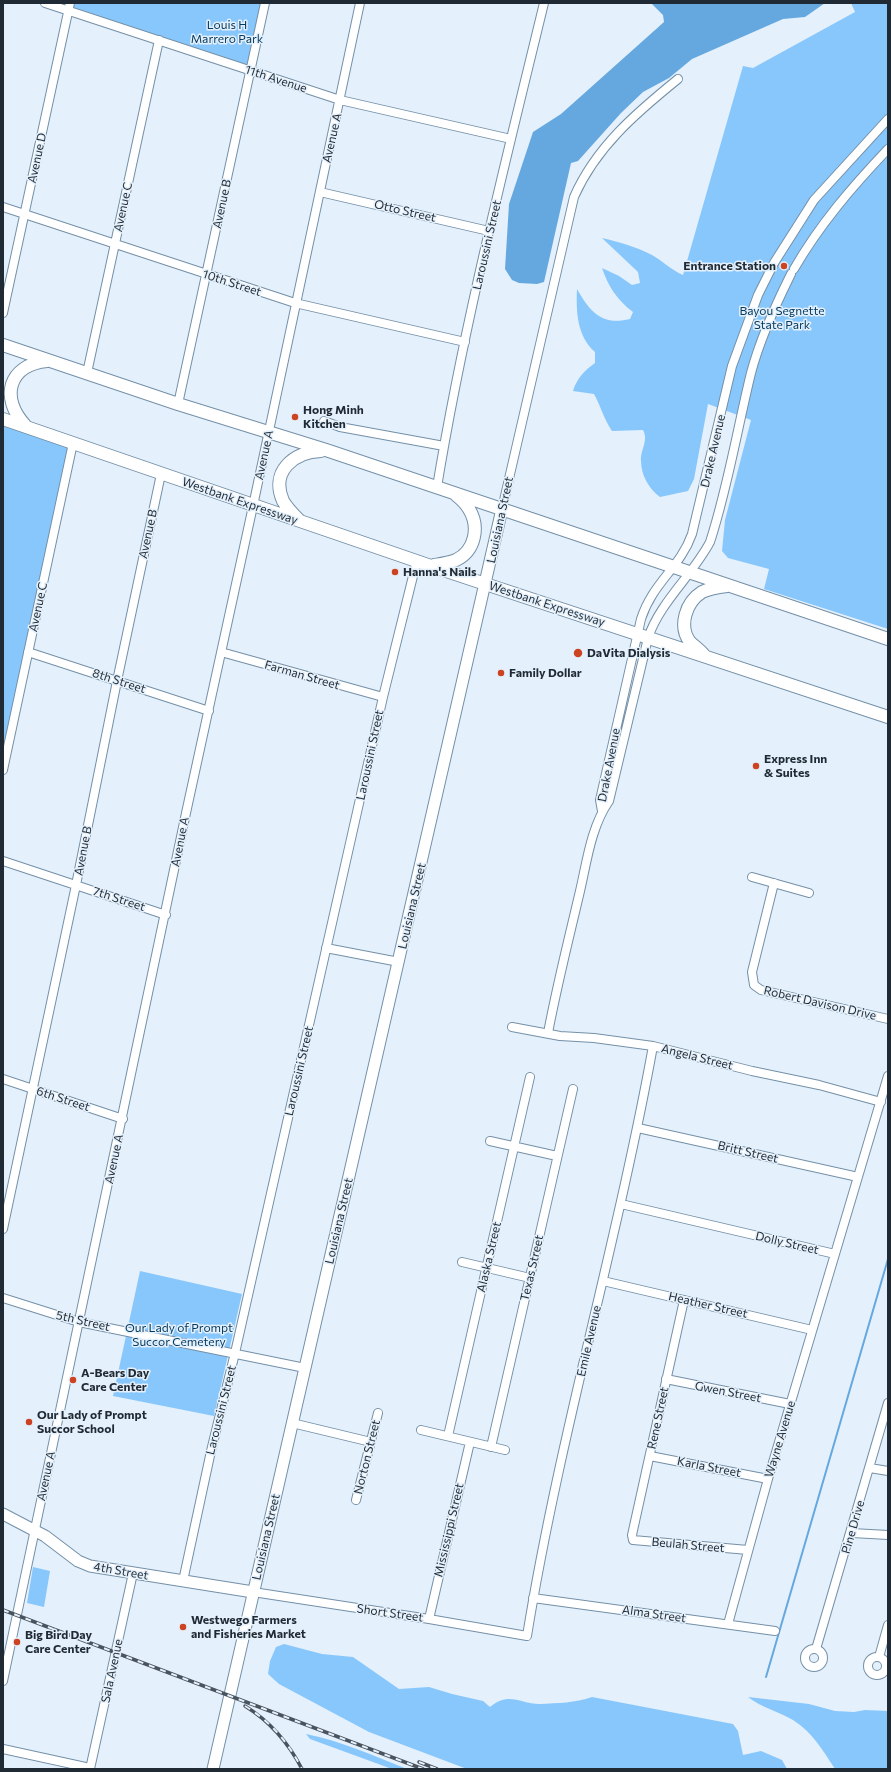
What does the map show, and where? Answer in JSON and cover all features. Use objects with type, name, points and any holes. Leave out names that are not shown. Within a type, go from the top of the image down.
[{"type":"highway","points":[[3,345],[178,404],[326,450],[888,639]]},
{"type":"highway","points":[[28,428],[17,418],[10,407],[10,385],[19,370],[27,365],[50,360]]},
{"type":"highway","name":"Westbank Expressway","points":[[3,419],[431,566],[888,717]]},
{"type":"highway","points":[[299,521],[283,502],[280,493],[281,475],[291,460],[300,455],[310,451],[326,450]]},
{"type":"highway","points":[[431,566],[457,560],[465,554],[474,539],[475,524],[473,516],[469,508],[454,493]]},
{"type":"highway","points":[[707,658],[690,642],[686,633],[685,616],[693,600],[702,592],[713,588],[730,586]]},
{"type":"main road","name":"Louisiana Street","points":[[213,1769],[502,510]]},
{"type":"main road","name":"4th Street","points":[[3,1514],[35,1530],[78,1561],[90,1566],[253,1592]]},
{"type":"street","name":"11th Avenue","points":[[45,3],[69,7],[249,71],[340,100],[511,139]]},
{"type":"street","name":"Avenue B","points":[[178,404],[249,71],[265,3]]},
{"type":"street","name":"Avenue A","points":[[3,1681],[166,915],[186,813],[360,3]]},
{"type":"street","name":"Laroussini Street","points":[[437,488],[451,401],[489,231],[544,3]]},
{"type":"street","name":"Avenue D","points":[[3,313],[69,7]]},
{"type":"street","name":"Avenue C","points":[[87,373],[159,40]]},
{"type":"street","name":"Louisiana Street","points":[[502,510],[574,197],[588,169],[610,139],[643,108],[678,79]]},
{"type":"street","name":"Drake Avenue","points":[[548,1033],[560,971],[592,840],[602,811],[600,800],[643,636],[645,606],[651,594],[687,547],[692,534],[732,366],[758,295],[774,263],[814,200],[888,119]]},
{"type":"street","name":"Drake Avenue","points":[[643,636],[702,559],[710,542],[752,372],[764,334],[792,272],[830,215],[853,186],[888,149]]},
{"type":"street","name":"Otto Street","points":[[320,192],[489,231]]},
{"type":"street","name":"10th Street","points":[[3,207],[295,303],[465,342]]},
{"type":"street","points":[[324,421],[340,426],[444,446]]},
{"type":"street","name":"Avenue C","points":[[3,770],[73,443]]},
{"type":"street","name":"Avenue B","points":[[3,1229],[161,474]]},
{"type":"street","name":"Laroussini Street","points":[[183,1581],[211,1451],[235,1353],[383,697],[416,560]]},
{"type":"street","name":"8th Street","points":[[28,652],[209,711]]},
{"type":"street","name":"Farman Street","points":[[221,652],[383,697]]},
{"type":"street","name":"7th Street","points":[[3,861],[166,915]]},
{"type":"street","points":[[752,877],[809,893]]},
{"type":"street","name":"Robert Davison Drive","points":[[774,883],[752,972],[754,985],[761,990],[888,1019]]},
{"type":"street","points":[[326,948],[399,962]]},
{"type":"street","name":"Angela Street","points":[[512,1027],[653,1046],[752,1071],[819,1085],[881,1102]]},
{"type":"street","name":"Emile Avenue","points":[[527,1636],[533,1598],[560,1463],[638,1128],[653,1046]]},
{"type":"street","points":[[881,1102],[888,1076]]},
{"type":"street","name":"Alaska Street","points":[[448,1436],[530,1078]]},
{"type":"street","name":"6th Street","points":[[3,1079],[123,1118]]},
{"type":"street","name":"Texas Street","points":[[491,1447],[573,1089]]},
{"type":"street","name":"Dolly Street","points":[[621,1204],[835,1254],[881,1102]]},
{"type":"street","name":"Britt Street","points":[[638,1128],[858,1177]]},
{"type":"street","points":[[490,1141],[557,1156]]},
{"type":"street","name":"Wayne Avenue","points":[[728,1624],[768,1479],[835,1254]]},
{"type":"street","points":[[462,1262],[530,1278]]},
{"type":"street","name":"Heather Street","points":[[603,1281],[812,1330]]},
{"type":"street","name":"5th Street","points":[[3,1298],[79,1322],[305,1368]]},
{"type":"street","name":"Rene Street","points":[[632,1536],[684,1300]]},
{"type":"street","name":"Gwen Street","points":[[666,1379],[790,1404]]},
{"type":"street","name":"Pine Drive","points":[[816,1650],[852,1533],[888,1403]]},
{"type":"street","name":"Norton Street","points":[[356,1500],[378,1413]]},
{"type":"street","points":[[292,1423],[371,1442]]},
{"type":"street","points":[[421,1430],[505,1450]]},
{"type":"street","name":"Mississippi Street","points":[[429,1619],[470,1442]]},
{"type":"street","name":"Karla Street","points":[[650,1456],[768,1479]]},
{"type":"street","points":[[870,1468],[888,1471]]},
{"type":"street","points":[[852,1533],[888,1535]]},
{"type":"street","name":"Beulah Street","points":[[632,1536],[633,1540],[748,1550]]},
{"type":"street","name":"Sala Avenue","points":[[90,1769],[133,1573]]},
{"type":"street","name":"Short Street","points":[[253,1592],[429,1619],[527,1636]]},
{"type":"street","name":"Alma Street","points":[[533,1598],[775,1631]]},
{"type":"street","points":[[879,1657],[888,1625]]},
{"type":"street","points":[[3,1749],[90,1769]]},
{"type":"green space","name":"Louis H Marrero Park","points":[[70,3],[265,3],[249,71],[69,11]]},
{"type":"green space","name":"Bayou Segnette State Park","points":[[851,3],[888,3],[888,629],[764,589],[769,569],[728,558],[722,551],[725,520],[751,420],[708,404],[694,479],[688,491],[660,497],[649,486],[642,471],[641,457],[645,442],[645,434],[643,430],[612,431],[594,394],[573,391],[582,375],[595,363],[595,352],[584,339],[579,323],[577,289],[587,304],[598,315],[604,319],[620,321],[630,319],[633,312],[622,303],[614,292],[607,281],[602,268],[619,276],[632,285],[640,283],[638,272],[602,238],[628,245],[646,252],[683,275],[743,66],[753,68],[855,12]]},
{"type":"green space","points":[[3,418],[73,443],[3,770]]},
{"type":"green space","name":"Our Lady of Prompt Succor Cemetery","points":[[140,1271],[242,1294],[214,1416],[113,1396]]},
{"type":"green space","points":[[33,1567],[50,1571],[44,1607],[27,1603]]},
{"type":"green space","points":[[284,1644],[322,1654],[353,1657],[399,1689],[429,1687],[483,1701],[490,1707],[497,1702],[509,1699],[540,1704],[573,1702],[592,1697],[733,1724],[738,1731],[743,1755],[761,1751],[782,1760],[787,1769],[467,1769],[369,1732],[279,1684],[268,1674],[270,1661],[276,1647]]},
{"type":"green space","points":[[748,1697],[809,1704],[835,1711],[888,1711],[888,1769],[835,1769],[817,1742],[800,1725]]},
{"type":"green space","points":[[306,1734],[345,1745],[407,1769],[392,1769],[310,1739]]},
{"type":"shaded area","points":[[651,3],[825,3],[805,17],[783,19],[692,59],[669,78],[643,92],[621,113],[578,161],[571,163],[544,282],[537,284],[519,283],[512,280],[505,269],[509,204],[533,132],[561,114],[664,22],[663,15]]},
{"type":"waterway","points":[[766,1677],[888,1259]]},
{"type":"railway","points":[[3,1610],[423,1769]]},
{"type":"railway","points":[[245,1706],[263,1719],[278,1733],[285,1741],[302,1769]]},
{"type":"railway","points":[[419,1762],[437,1769]]},
{"type":"place","name":"Entrance Station","points":[[784,266]]},
{"type":"place","name":"Hong Minh Kitchen","points":[[295,417]]},
{"type":"place","name":"Hanna's Nails","points":[[395,572]]},
{"type":"place","name":"DaVita Dialysis","points":[[578,653]]},
{"type":"place","name":"Family Dollar","points":[[501,673]]},
{"type":"place","name":"Express Inn & Suites","points":[[756,766]]},
{"type":"place","name":"A-Bears Day Care Center","points":[[73,1380]]},
{"type":"place","name":"Our Lady of Prompt Succor School","points":[[29,1422]]},
{"type":"place","name":"Westwego Farmers and Fisheries Market","points":[[183,1627]]},
{"type":"place","name":"Big Bird Day Care Center","points":[[17,1642]]}]
